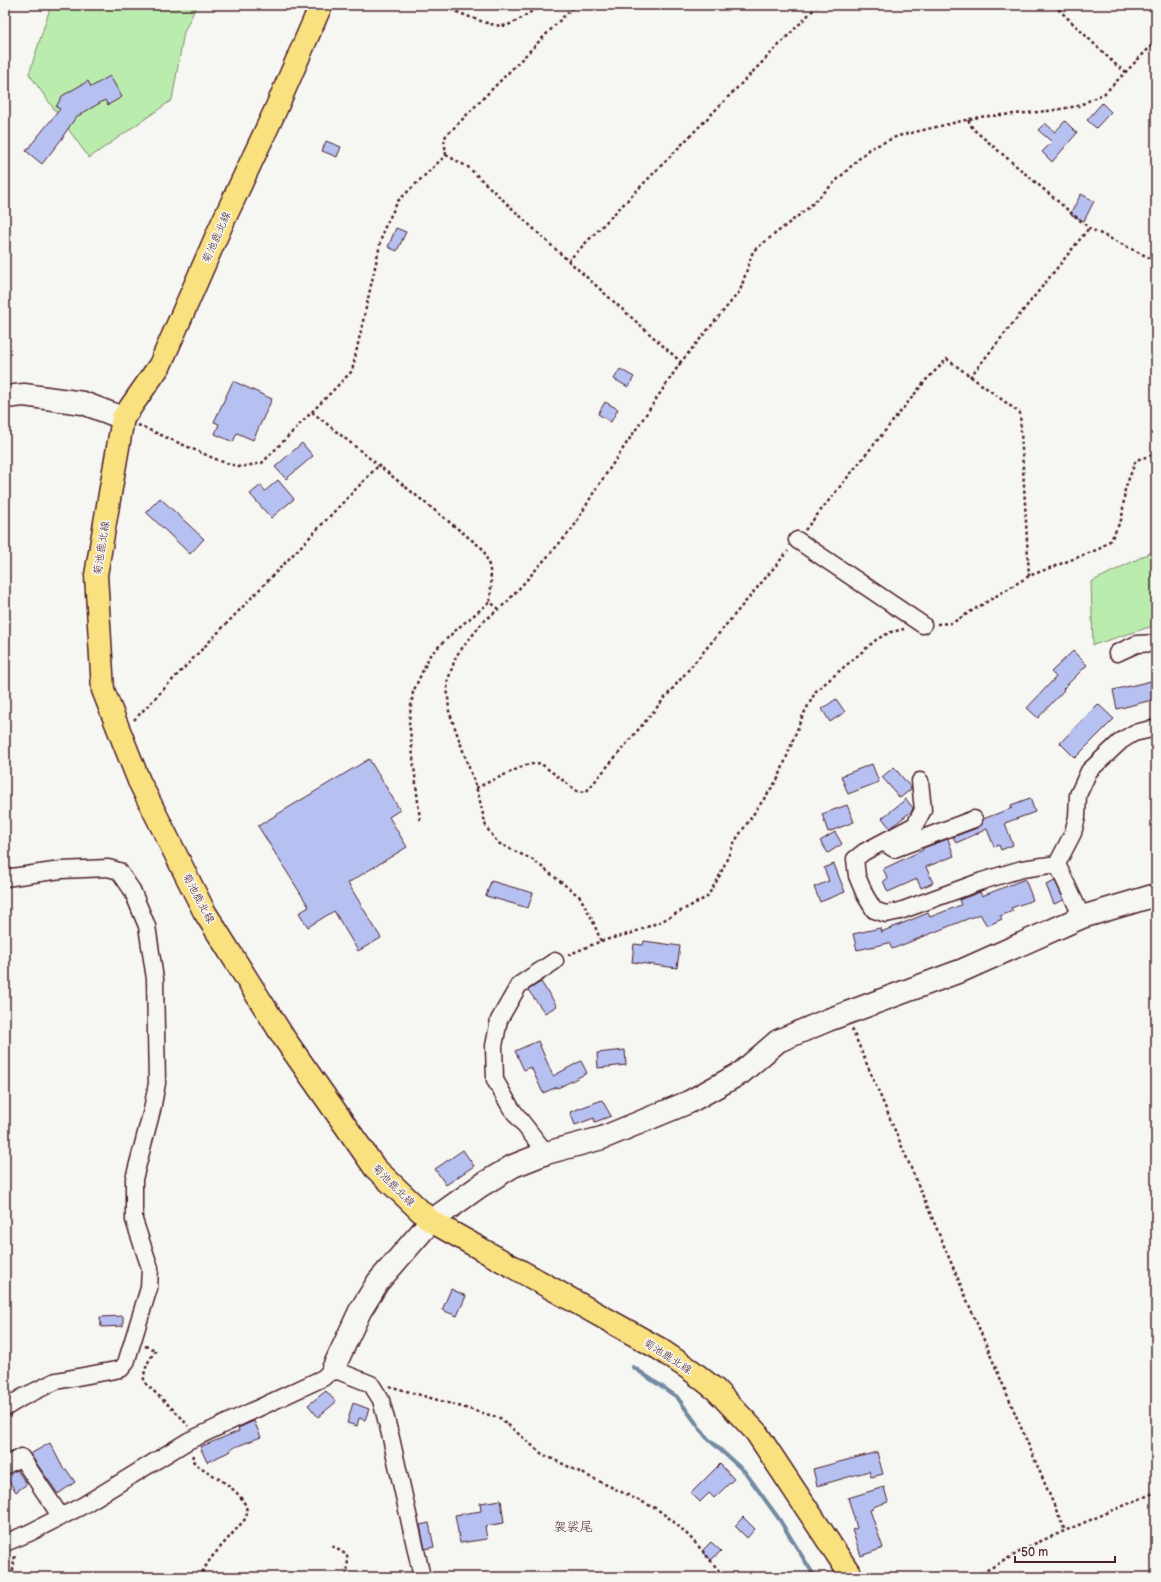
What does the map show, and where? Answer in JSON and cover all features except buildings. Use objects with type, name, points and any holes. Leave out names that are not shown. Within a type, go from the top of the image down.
[{"type":"main road","name":"菊池鹿北線","points":[[321,5],[275,111],[221,226],[160,366],[123,418],[96,575],[103,690],[139,781],[204,911],[284,1038],[375,1168],[431,1221],[658,1348],[692,1371],[716,1390],[756,1432],[852,1577]]},
{"type":"street","points":[[5,397],[24,395],[83,404],[123,418]]},
{"type":"street","points":[[797,540],[924,625]]},
{"type":"street","points":[[1117,653],[1137,644],[1156,643]]},
{"type":"street","points":[[1057,864],[1073,833],[1077,817],[1078,795],[1090,770],[1121,741],[1134,733],[1156,728]]},
{"type":"street","points":[[920,781],[924,810],[915,825],[864,852],[855,859],[857,876],[865,895],[874,910],[886,914],[900,911],[982,881],[1022,869],[1057,864]]},
{"type":"street","points":[[883,842],[894,849],[974,819]]},
{"type":"street","points":[[1057,864],[1082,917]]},
{"type":"street","points":[[5,878],[61,870],[108,868],[119,871],[132,890],[147,926],[154,979],[157,1083],[152,1110],[134,1179],[134,1220],[150,1268],[148,1288],[126,1363],[121,1369],[56,1381],[23,1397],[5,1408]]},
{"type":"street","points":[[8,1541],[82,1506],[197,1436],[323,1378],[333,1369],[360,1311],[378,1282],[431,1221],[480,1186],[506,1170],[546,1153],[602,1138],[689,1102],[741,1073],[778,1042],[846,1014],[963,970],[1082,917],[1156,895]]},
{"type":"street","points":[[546,1153],[511,1108],[495,1080],[494,1046],[499,1020],[519,985],[555,961]]},
{"type":"street","points":[[333,1369],[371,1384],[381,1400],[422,1577]]},
{"type":"street","points":[[5,1466],[20,1457],[61,1517]]},
{"type":"path","points":[[440,5],[495,26],[507,26],[537,8],[546,5]]},
{"type":"path","points":[[446,155],[444,138],[574,8],[575,5]]},
{"type":"path","points":[[568,261],[818,5]]},
{"type":"path","points":[[1054,5],[1117,66],[1126,72]]},
{"type":"path","points":[[601,941],[592,919],[580,897],[533,860],[498,843],[486,827],[476,788],[448,711],[447,683],[456,656],[483,622],[507,602],[573,528],[594,492],[681,362],[740,291],[753,251],[807,209],[869,149],[898,136],[979,117],[1048,111],[1078,106],[1105,93],[1156,41]]},
{"type":"path","points":[[968,120],[973,129],[1089,228],[1156,261]]},
{"type":"path","points":[[123,418],[220,461],[238,467],[262,463],[352,372],[383,231],[398,201],[446,155]]},
{"type":"path","points":[[446,155],[468,167],[568,261],[681,362]]},
{"type":"path","points":[[970,377],[1089,228]]},
{"type":"path","points":[[476,788],[526,765],[540,763],[577,791],[586,792],[797,540],[926,380],[947,360],[1020,413],[1029,576]]},
{"type":"path","points":[[312,412],[483,549],[490,565],[490,602],[458,628],[430,655],[413,692],[409,721],[420,820]]},
{"type":"path","points":[[555,961],[601,941],[632,933],[662,921],[707,897],[718,879],[735,841],[779,777],[802,717],[816,691],[877,639],[891,632],[924,625],[952,623],[1029,576],[1099,549],[1111,540],[1122,518],[1125,489],[1136,460],[1156,454]]},
{"type":"path","points":[[118,728],[133,721],[378,465]]},
{"type":"path","points":[[490,602],[499,609]]},
{"type":"path","points":[[846,1014],[1065,1531]]},
{"type":"path","points":[[133,1342],[156,1350],[149,1359],[144,1376],[144,1382],[180,1416],[197,1436],[192,1460],[238,1493],[245,1502],[248,1512],[246,1518],[211,1558],[199,1577]]},
{"type":"path","points":[[371,1384],[390,1387],[500,1418],[542,1454],[648,1505],[670,1518],[698,1544],[724,1577]]},
{"type":"path","points":[[970,1577],[980,1574],[1034,1544],[1156,1492]]},
{"type":"path","points":[[8,1541],[15,1552],[12,1577]]},
{"type":"path","points":[[332,1546],[347,1555],[348,1566],[346,1577]]},
{"type":"green space","points":[[51,5],[197,5],[184,32],[172,100],[89,158],[29,74]]},
{"type":"green space","points":[[1156,550],[1156,625],[1093,645],[1091,582]]},
{"type":"waterway","points":[[633,1367],[677,1397],[706,1437],[745,1472],[779,1519],[815,1577]]},
{"type":"district","name":"袈裟尾","points":[[573,1526]]}]
